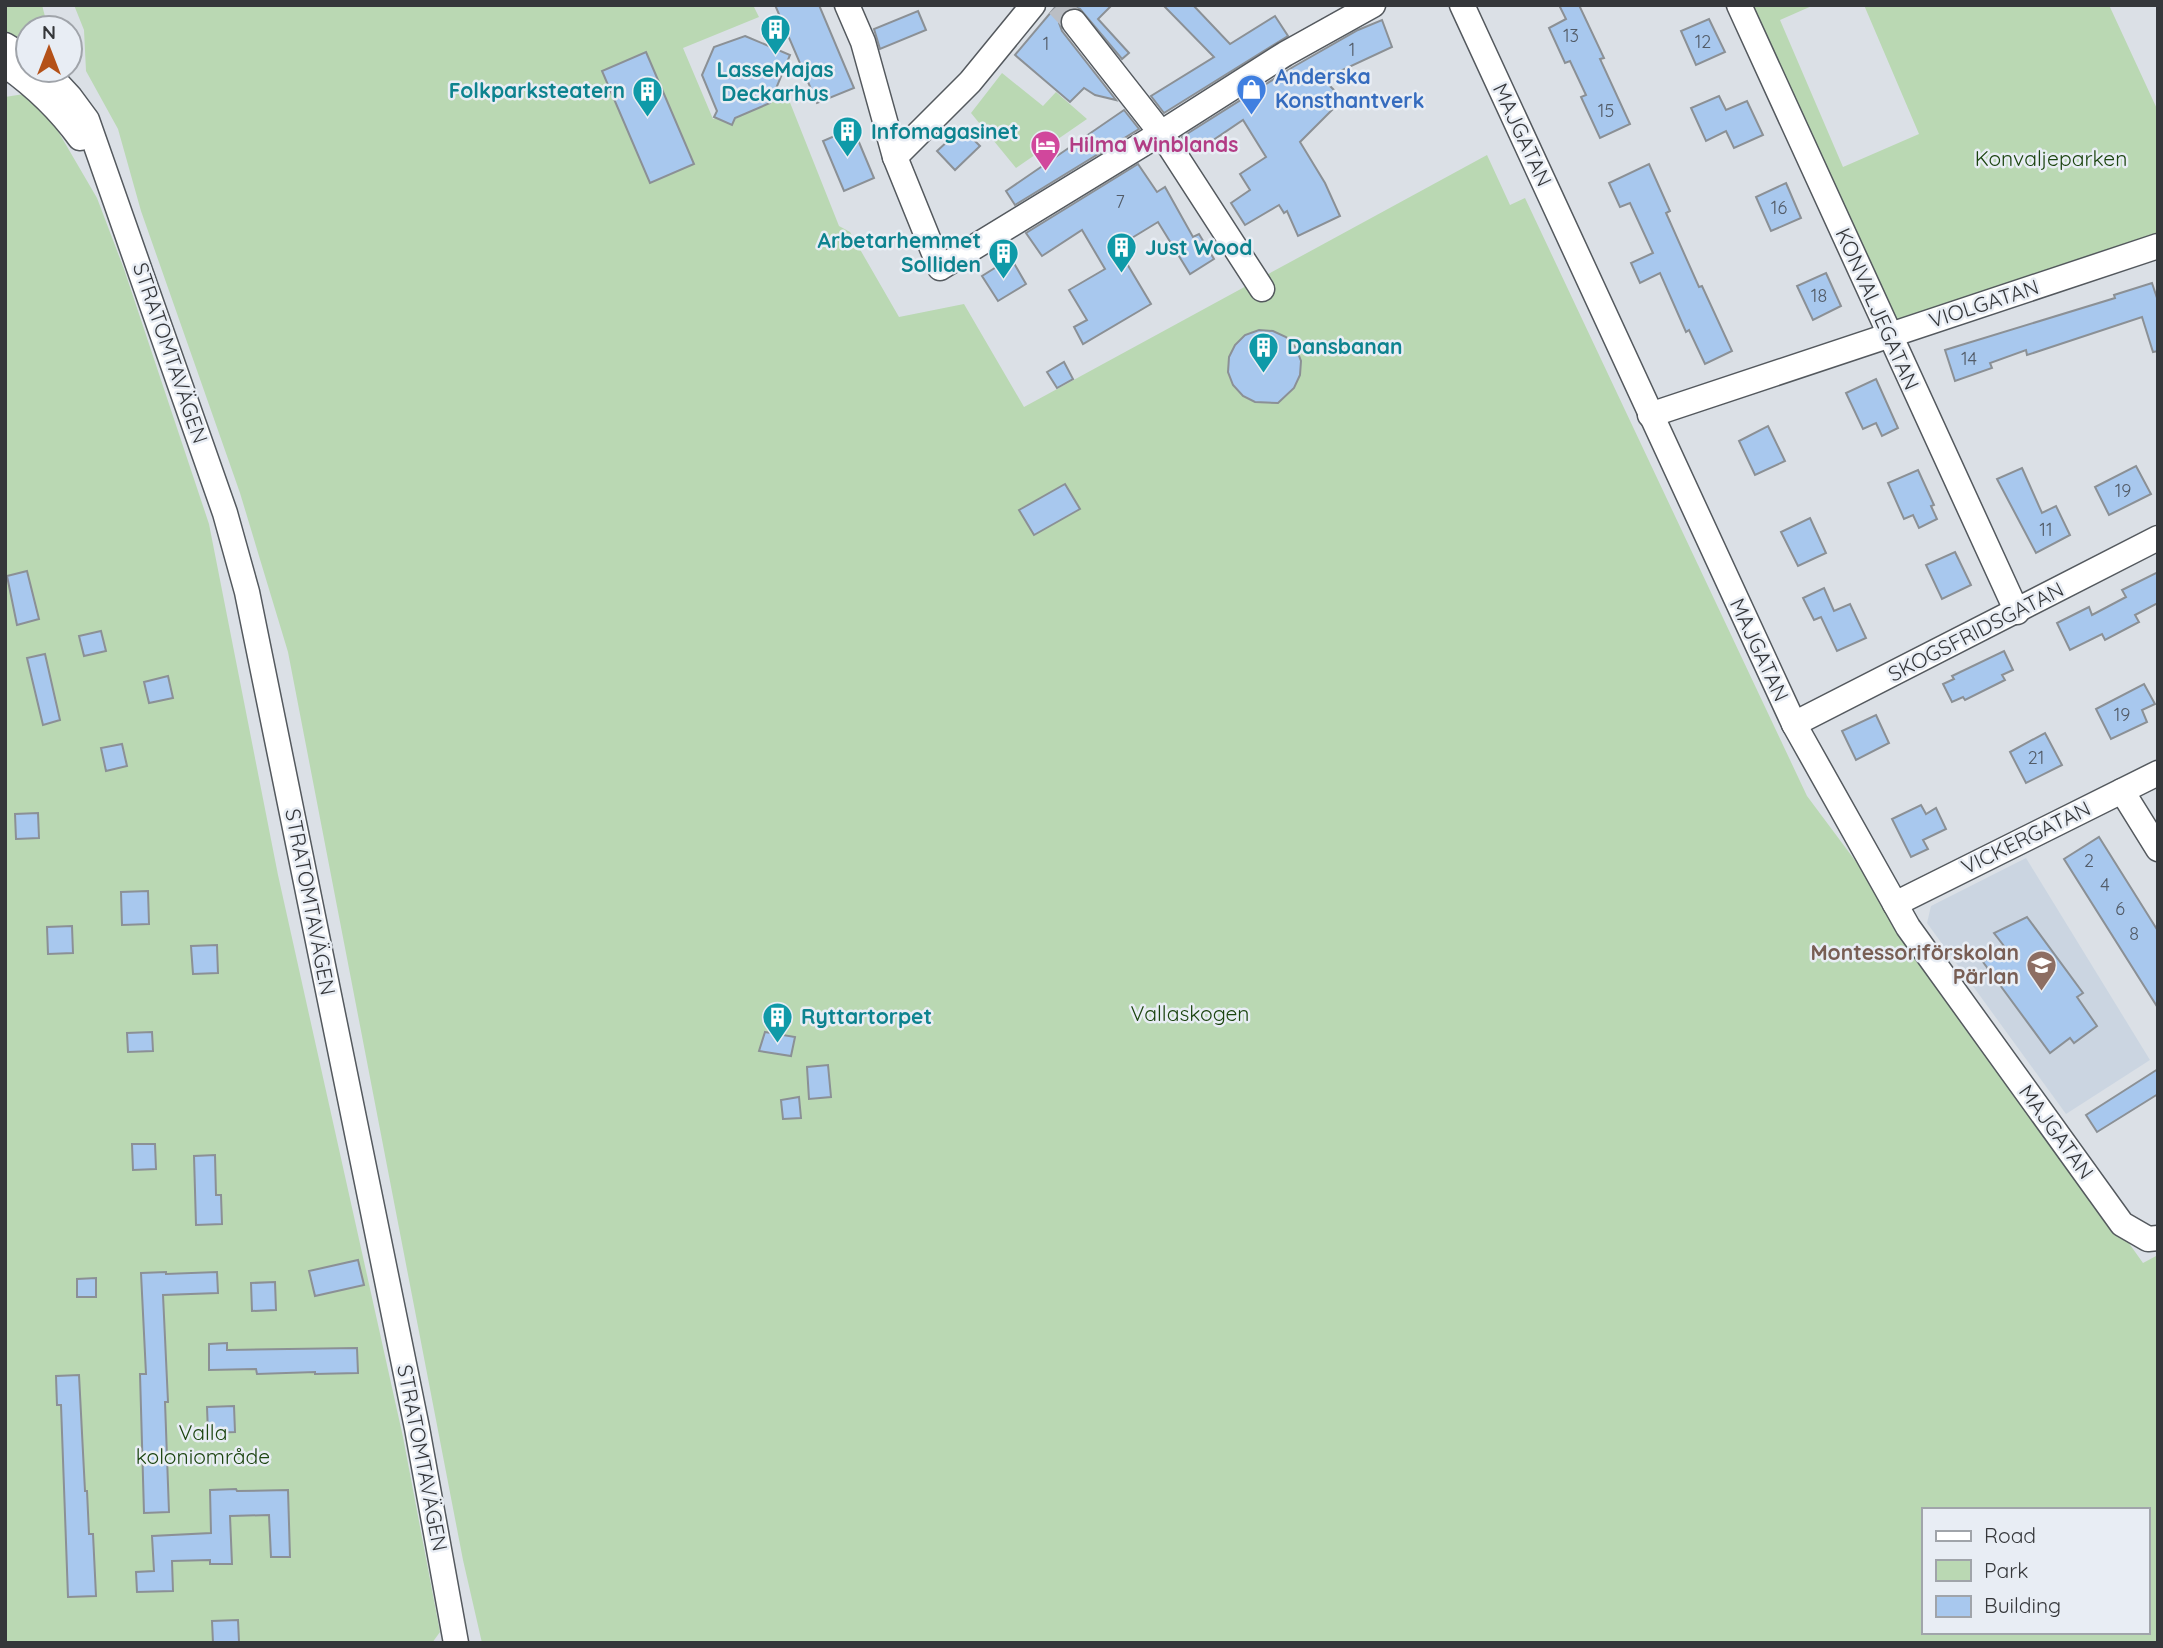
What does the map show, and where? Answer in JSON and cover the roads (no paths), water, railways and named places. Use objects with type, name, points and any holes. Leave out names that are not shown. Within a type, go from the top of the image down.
[{"type":"street","points":[[847,5],[863,42],[895,157],[940,268],[1161,134],[1285,54],[1373,5]]},
{"type":"street","points":[[895,157],[970,82],[1033,5]]},
{"type":"street","name":"MAJGATAN","points":[[1461,5],[1794,724],[1895,904],[1969,1014],[2122,1224],[2153,1239]]},
{"type":"street","name":"KONVALJEGATAN","points":[[1739,5],[2017,611]]},
{"type":"street","points":[[1074,22],[1161,134],[1262,289]]},
{"type":"street","name":"STRATOMTAVÄGEN","points":[[5,65],[34,85],[66,119],[107,176]]},
{"type":"street","name":"STRATOMTAVÄGEN","points":[[58,84],[87,120],[225,513],[247,592],[414,1415],[456,1643]]},
{"type":"street","name":"VIOLGATAN","points":[[1650,415],[2158,246]]},
{"type":"street","name":"SKOGSFRIDSGATAN","points":[[1794,724],[2158,538]]},
{"type":"street","name":"VICKERGATAN","points":[[1895,904],[2158,773]]},
{"type":"street","points":[[2122,791],[2158,849]]},
{"type":"tunnel","points":[[1058,5],[1074,22]]},
{"type":"place","name":"LasseMajas Deckarhus","points":[[775,57]]},
{"type":"place","name":"Anderska Konsthantverk","points":[[1252,116]]},
{"type":"place","name":"Folkparksteatern","points":[[648,118]]},
{"type":"place","name":"Infomagasinet","points":[[848,159]]},
{"type":"place","name":"Hilma Winblands","points":[[1046,172]]},
{"type":"place","name":"Just Wood","points":[[1122,275]]},
{"type":"place","name":"Arbetarhemmet Solliden","points":[[1004,280]]},
{"type":"place","name":"Dansbanan","points":[[1264,374]]},
{"type":"place","name":"Montessoriförskolan Pärlan","points":[[2042,992]]},
{"type":"place","name":"Ryttartorpet","points":[[778,1044]]},
{"type":"park label","name":"Konvaljeparken","points":[[2051,159]]},
{"type":"park label","name":"Vallaskogen","points":[[1190,1014]]},
{"type":"park label","name":"Valla koloniområde","points":[[203,1445]]}]
